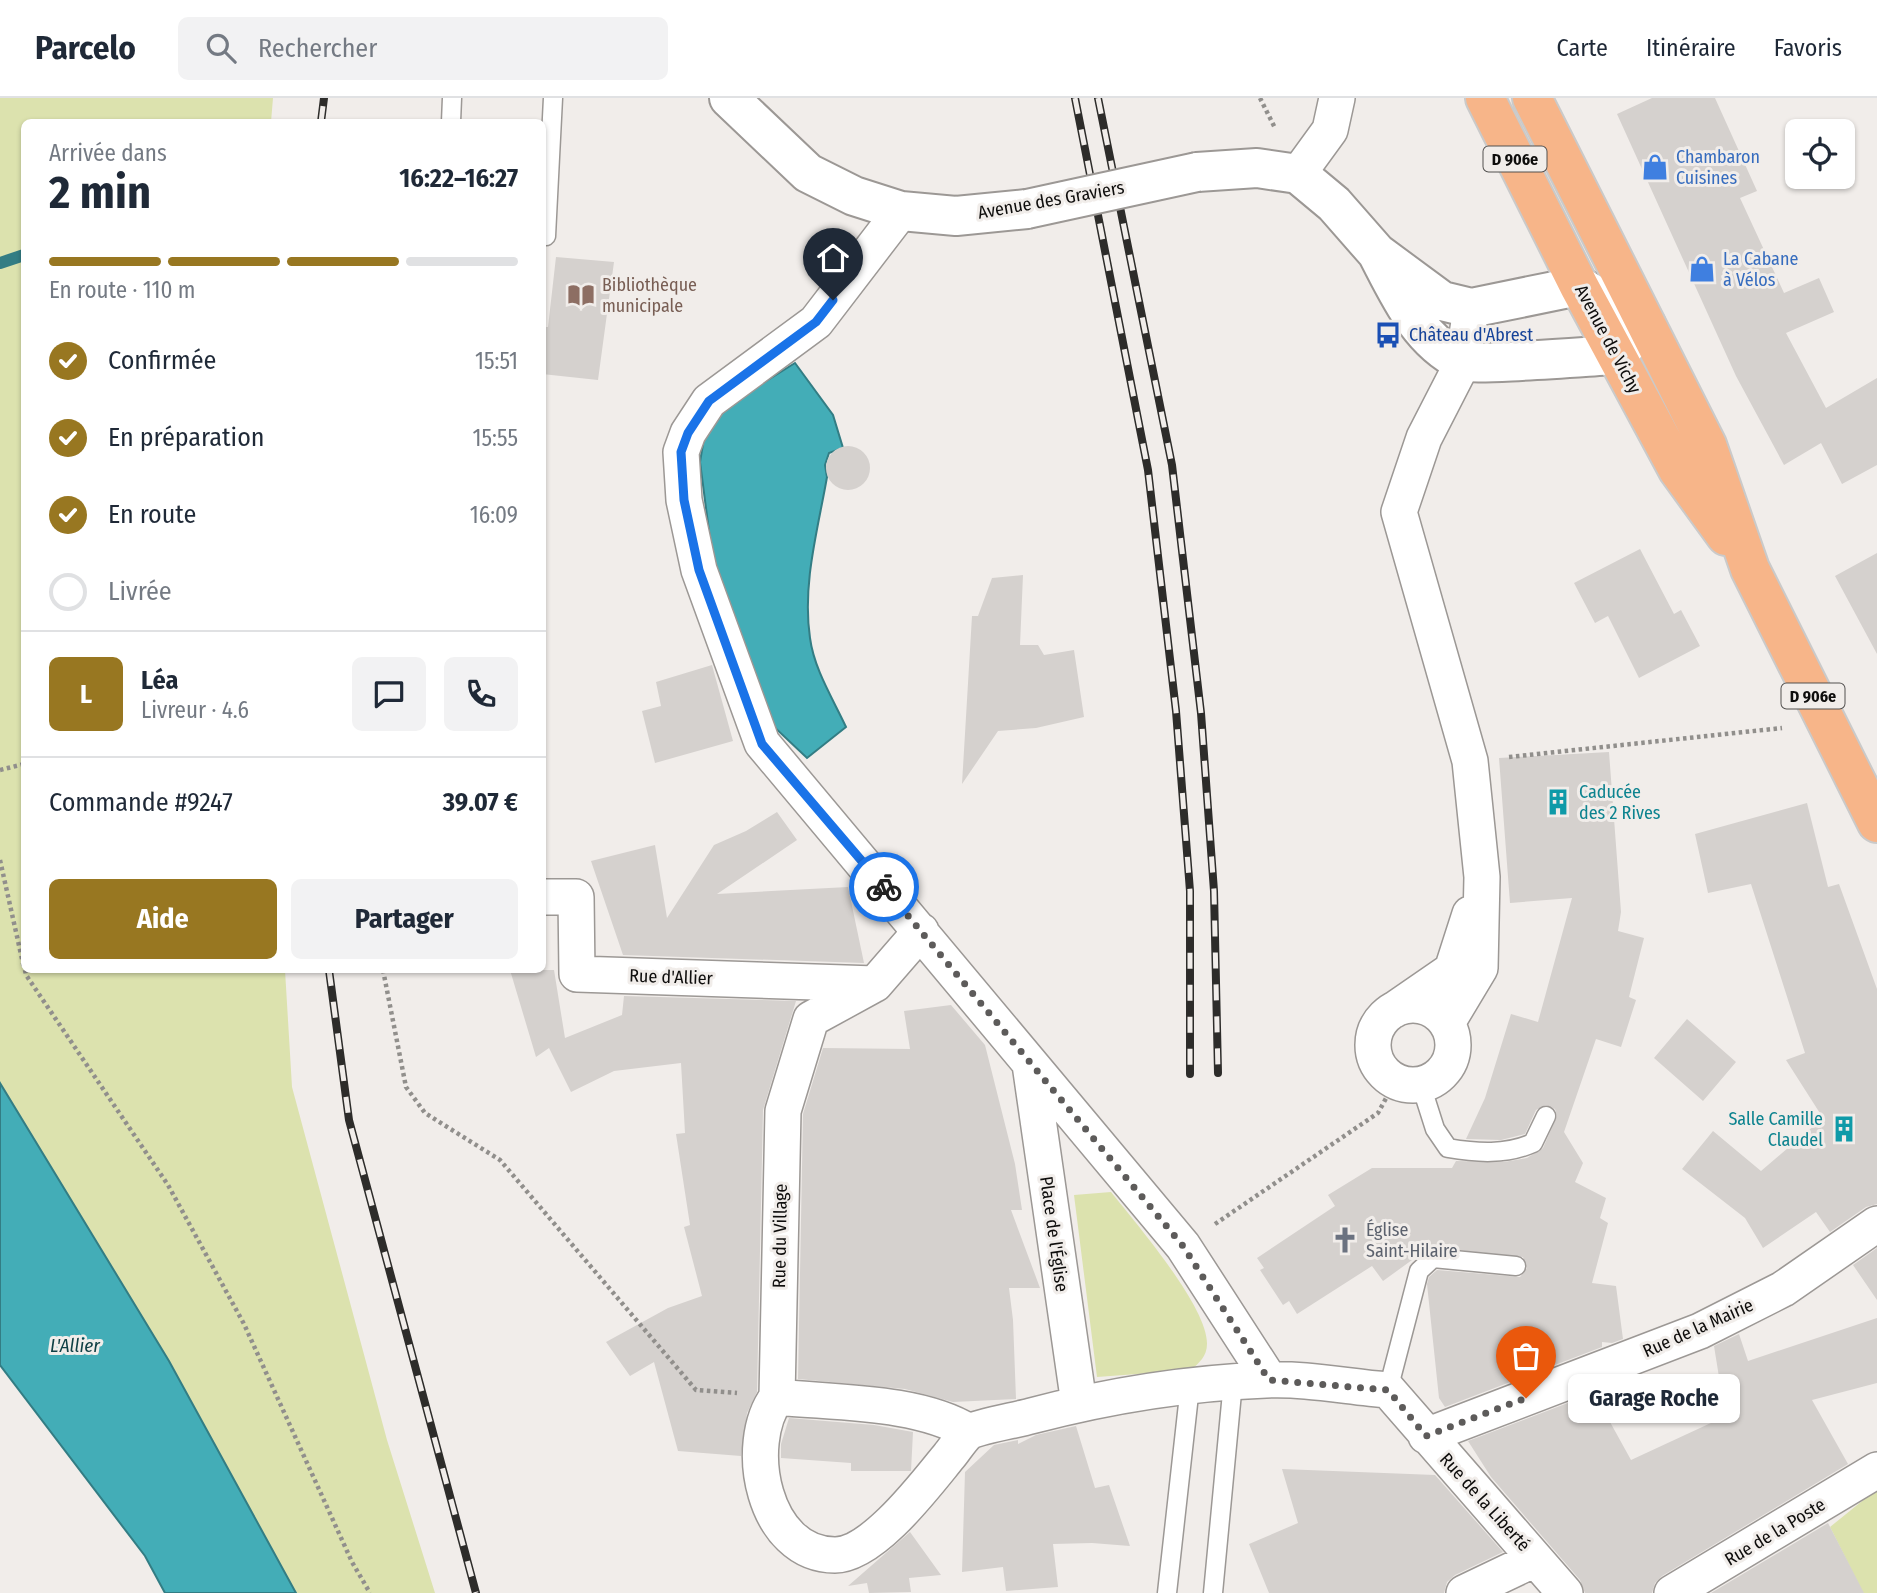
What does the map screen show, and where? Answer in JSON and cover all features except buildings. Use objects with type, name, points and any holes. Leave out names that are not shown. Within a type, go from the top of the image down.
[{"type":"main road","name":"Avenue de Vichy","points":[[1485,98],[1579,286],[1678,470],[1750,569]]},
{"type":"main road","name":"Avenue de Vichy","points":[[1532,98],[1707,445],[1750,569],[1877,823]]},
{"type":"street","name":"Avenue des Graviers","points":[[729,98],[808,173],[854,196],[901,211],[956,216],[1027,209],[1197,172],[1258,168],[1298,174]]},
{"type":"street","points":[[1337,98],[1330,130],[1298,174],[1334,204],[1377,253],[1442,301],[1471,308],[1579,286],[1646,325],[1616,355],[1463,362],[1433,341],[1409,313],[1377,253]]},
{"type":"street","points":[[901,211],[816,322],[709,401],[688,433],[681,452],[684,500],[699,570],[762,744],[1183,1246],[1269,1380]]},
{"type":"street","points":[[1447,1023],[1480,968],[1482,877],[1470,761],[1399,512],[1424,438],[1463,362],[1471,308]]},
{"type":"street","points":[[1394,1010],[1417,1005],[1428,1008],[1447,1023],[1453,1048],[1444,1072],[1408,1084],[1377,1065],[1373,1053],[1376,1028],[1394,1010],[1452,970],[1482,877]]},
{"type":"street","name":"Rue d'Allier","points":[[546,897],[576,897],[577,974],[876,984]]},
{"type":"street","name":"Rue du Village","points":[[921,931],[876,984],[811,1019],[783,1111],[777,1396],[767,1410],[761,1454],[766,1500],[785,1532],[809,1551],[837,1555],[861,1546],[902,1513],[969,1432]]},
{"type":"street","name":"Place de l'Église","points":[[1030,1064],[1079,1404]]},
{"type":"street","name":"Rue de la Mairie","points":[[1426,1436],[1700,1331],[1783,1289],[1877,1224]]},
{"type":"street","points":[[777,1396],[922,1411],[949,1419],[969,1432],[1079,1404],[1190,1386],[1269,1380],[1388,1390]]},
{"type":"street","name":"Rue de la Liberté","points":[[1388,1390],[1565,1593]]},
{"type":"street","name":"Rue de la Poste","points":[[1672,1593],[1877,1471]]},
{"type":"street","points":[[1464,1593],[1535,1559]]},
{"type":"lane","points":[[451,119],[452,98]]},
{"type":"lane","points":[[546,236],[553,98]]},
{"type":"lane","points":[[1408,1084],[1447,1147],[1471,1152],[1515,1151],[1533,1143],[1546,1116]]},
{"type":"lane","points":[[1388,1390],[1419,1271],[1433,1258],[1516,1266]]},
{"type":"lane","points":[[1213,1593],[1233,1382]]},
{"type":"lane","points":[[1167,1593],[1190,1386]]},
{"type":"path","points":[[1470,761],[1827,724]]},
{"type":"path","points":[[0,770],[21,765]]},
{"type":"path","points":[[0,860],[21,952]]},
{"type":"path","points":[[26,973],[181,1208],[244,1324],[352,1562],[370,1593]]},
{"type":"path","points":[[384,973],[406,1087],[425,1113],[500,1160],[696,1390],[777,1396]]},
{"type":"path","points":[[1183,1246],[1378,1113],[1408,1084]]},
{"type":"green space","points":[[0,98],[273,98],[271,119],[21,119],[21,973],[285,973],[292,1087],[387,1440],[435,1593],[296,1593],[169,1361],[0,1083]]},
{"type":"green space","points":[[1111,1192],[1168,1265],[1196,1309],[1204,1328],[1207,1348],[1200,1362],[1191,1370],[1097,1377],[1074,1195]]},
{"type":"green space","points":[[1877,1489],[1877,1593],[1863,1593],[1830,1527]]},
{"type":"water","points":[[795,363],[833,415],[843,448],[829,453],[825,465],[827,477],[809,577],[808,618],[815,661],[846,727],[807,758],[771,724],[719,608],[700,462],[705,432],[716,412]]},
{"type":"water","name":"L'Allier","points":[[0,1083],[169,1361],[296,1593],[165,1593],[145,1556],[0,1365]]},
{"type":"waterway","points":[[0,263],[21,256]]},
{"type":"railway","points":[[321,119],[324,98]]},
{"type":"railway","points":[[1075,98],[1148,470],[1176,711],[1190,891],[1190,1074]]},
{"type":"railway","points":[[1098,98],[1172,465],[1201,713],[1214,891],[1218,1073]]},
{"type":"railway","points":[[329,973],[349,1120],[476,1593]]},
{"type":"way so far","points":[[884,887],[1183,1246],[1269,1380],[1388,1390],[1426,1436],[1526,1398]]},
{"type":"place","name":"Chambaron Cuisines","points":[[1655,167]]},
{"type":"place","name":"La Cabane à Vélos","points":[[1702,269]]},
{"type":"place","name":"Bibliothèque municipale","points":[[581,295]]},
{"type":"place","name":"Château d'Abrest","points":[[1388,335]]},
{"type":"place","name":"Caducée des 2 Rives","points":[[1558,802]]},
{"type":"place","name":"Salle Camille Claudel","points":[[1844,1129]]},
{"type":"place","name":"Église Saint-Hilaire","points":[[1345,1240]]},
{"type":"place","name":"Garage Roche","points":[[1526,1398]]},
{"type":"route","points":[[833,300],[816,322],[709,401],[699,414],[681,452],[684,500],[699,570],[762,744],[884,887]]}]
